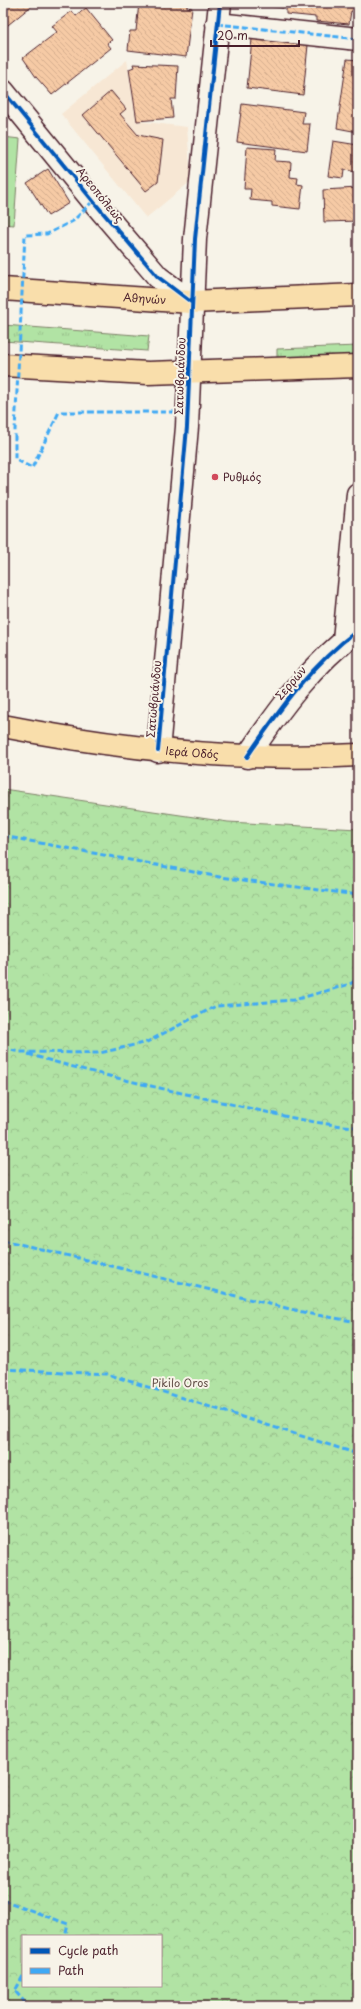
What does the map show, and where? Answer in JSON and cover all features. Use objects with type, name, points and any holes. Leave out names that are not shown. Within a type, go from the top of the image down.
[{"type":"main road","name":"Αθηνών","points":[[3,289],[191,302],[358,295]]},
{"type":"main road","points":[[3,365],[148,373],[358,366]]},
{"type":"main road","name":"Ιερά Οδός","points":[[3,726],[158,751],[247,757],[358,755]]},
{"type":"street","points":[[218,14],[358,39]]},
{"type":"street","name":"Σατωβριάνδου","points":[[158,751],[182,490],[195,239],[218,14]]},
{"type":"street","name":"Αρεοπόλεως","points":[[3,91],[93,201],[158,277],[191,302]]},
{"type":"street","points":[[351,635],[358,494]]},
{"type":"street","name":"Σερρών","points":[[247,757],[295,690],[351,635]]},
{"type":"shaded area","points":[[127,60],[137,121],[187,127],[191,181],[146,218],[61,114]]},
{"type":"green space","points":[[3,137],[20,139],[14,225],[3,224]]},
{"type":"green space","points":[[3,325],[149,336],[147,351],[3,341]]},
{"type":"green space","points":[[358,346],[358,357],[277,361],[277,349]]},
{"type":"green space","name":"Pikilo Oros","points":[[3,789],[228,822],[358,829],[358,2006],[3,2006]]},
{"type":"building","points":[[3,3],[35,3],[3,29]]},
{"type":"building","points":[[139,3],[187,3],[187,7],[192,8],[186,57],[128,50],[130,31],[136,31]]},
{"type":"building","points":[[268,3],[358,3],[358,18],[355,17],[356,12],[351,11],[349,24],[316,21],[316,17],[286,14],[286,5],[283,5],[283,8],[268,6]]},
{"type":"building","points":[[86,8],[112,40],[107,43],[111,48],[52,95],[36,77],[23,58],[57,32],[52,26],[72,11],[76,16]]},
{"type":"building","points":[[252,39],[308,45],[303,95],[247,88]]},
{"type":"building","points":[[347,59],[358,60],[358,132],[337,128]]},
{"type":"building","points":[[133,64],[178,66],[176,99],[171,99],[173,118],[137,121],[129,69],[134,67]]},
{"type":"building","points":[[111,91],[126,109],[120,114],[138,135],[163,140],[158,182],[146,191],[83,115]]},
{"type":"building","points":[[242,104],[304,112],[302,124],[310,124],[307,151],[237,142]]},
{"type":"building","points":[[333,141],[358,145],[358,172],[344,170],[343,178],[328,176]]},
{"type":"building","points":[[247,147],[276,149],[275,161],[291,162],[290,177],[298,178],[297,184],[303,185],[300,209],[272,206],[272,202],[250,200],[251,189],[244,189]]},
{"type":"building","points":[[48,169],[69,203],[48,216],[27,183]]},
{"type":"building","points":[[358,188],[358,221],[324,222],[323,190]]},
{"type":"marked path","points":[[217,24],[358,39]]},
{"type":"marked path","points":[[93,201],[73,221],[47,234],[25,235],[15,430],[15,459],[32,468],[59,412],[188,412]]},
{"type":"marked path","points":[[3,836],[220,877],[358,895]]},
{"type":"marked path","points":[[3,1048],[19,1052],[100,1053],[147,1042],[216,1006],[294,1000],[350,984],[358,979]]},
{"type":"marked path","points":[[28,1054],[127,1080],[275,1114],[325,1124],[358,1127]]},
{"type":"marked path","points":[[3,1240],[311,1314],[358,1322]]},
{"type":"marked path","points":[[3,1369],[107,1374],[358,1454]]},
{"type":"marked path","points":[[3,1900],[68,1924],[65,1935]]},
{"type":"marked path","points":[[22,1978],[15,1991],[28,2006]]},
{"type":"cycle path","points":[[158,751],[187,427],[195,239],[220,3]]},
{"type":"cycle path","points":[[3,91],[93,201],[158,277],[191,302]]},
{"type":"cycle path","points":[[247,757],[271,722],[297,689],[341,643],[358,630]]},
{"type":"place","name":"Ρυθμός","points":[[215,477]]}]
